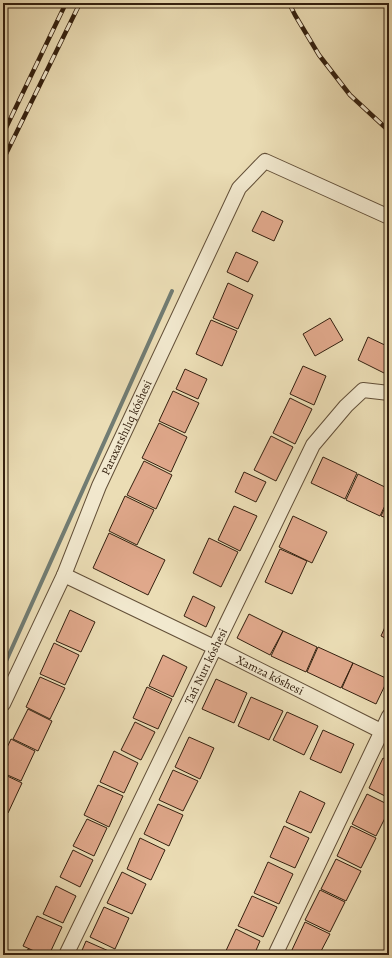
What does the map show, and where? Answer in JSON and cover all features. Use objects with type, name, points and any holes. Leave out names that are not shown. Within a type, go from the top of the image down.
[{"type":"street","name":"Paraxatshılıq kóshesi","points":[[3,704],[64,575],[99,486],[239,188],[266,161],[389,217]]},
{"type":"street","name":"Tań Nurı kóshesi","points":[[66,955],[313,445],[346,406],[363,390],[389,393]]},
{"type":"street","name":"Xamza kóshesi","points":[[64,575],[216,648],[385,734]]},
{"type":"street","points":[[274,955],[385,734],[389,716]]},
{"type":"building","points":[[262,211],[283,221],[274,241],[252,231]]},
{"type":"building","points":[[236,252],[258,262],[248,282],[227,272]]},
{"type":"building","points":[[228,283],[253,295],[238,329],[213,318]]},
{"type":"building","points":[[330,318],[343,340],[315,356],[303,334]]},
{"type":"building","points":[[211,320],[237,331],[222,366],[196,354]]},
{"type":"building","points":[[368,337],[389,347],[389,367],[386,374],[358,360]]},
{"type":"building","points":[[303,366],[326,376],[314,405],[290,394]]},
{"type":"building","points":[[185,369],[207,379],[198,399],[176,389]]},
{"type":"building","points":[[173,391],[199,403],[185,433],[159,421]]},
{"type":"building","points":[[290,398],[312,409],[295,444],[273,433]]},
{"type":"building","points":[[159,423],[187,437],[171,472],[142,458]]},
{"type":"building","points":[[271,436],[293,447],[276,481],[254,470]]},
{"type":"building","points":[[323,457],[357,473],[345,499],[311,483]]},
{"type":"building","points":[[144,461],[172,475],[156,509],[127,495]]},
{"type":"building","points":[[244,472],[266,482],[256,502],[235,492]]},
{"type":"building","points":[[358,474],[389,489],[389,497],[380,516],[346,500]]},
{"type":"building","points":[[125,496],[154,510],[137,545],[109,531]]},
{"type":"building","points":[[389,499],[389,519],[381,516]]},
{"type":"building","points":[[234,506],[257,516],[240,551],[218,540]]},
{"type":"building","points":[[293,516],[327,532],[312,563],[279,547]]},
{"type":"building","points":[[109,533],[165,560],[148,595],[93,568]]},
{"type":"building","points":[[209,538],[238,552],[221,587],[193,573]]},
{"type":"building","points":[[280,549],[307,561],[292,594],[265,582]]},
{"type":"building","points":[[193,596],[215,607],[206,627],[184,616]]},
{"type":"building","points":[[70,610],[95,622],[81,652],[56,641]]},
{"type":"building","points":[[249,614],[283,631],[270,655],[237,638]]},
{"type":"building","points":[[389,618],[389,640],[381,636]]},
{"type":"building","points":[[283,631],[317,647],[306,672],[271,656]]},
{"type":"building","points":[[54,643],[79,655],[65,685],[40,674]]},
{"type":"building","points":[[318,647],[353,663],[341,688],[307,672]]},
{"type":"building","points":[[163,655],[187,667],[173,697],[149,686]]},
{"type":"building","points":[[353,663],[388,679],[376,704],[342,688]]},
{"type":"building","points":[[40,677],[65,688],[50,719],[26,707]]},
{"type":"building","points":[[216,679],[247,693],[234,723],[202,709]]},
{"type":"building","points":[[147,687],[172,699],[158,729],[133,718]]},
{"type":"building","points":[[251,697],[283,711],[269,740],[238,726]]},
{"type":"building","points":[[28,709],[52,721],[38,751],[13,739]]},
{"type":"building","points":[[287,712],[318,726],[304,755],[273,740]]},
{"type":"building","points":[[135,722],[155,732],[141,760],[121,750]]},
{"type":"building","points":[[323,730],[354,744],[341,773],[310,759]]},
{"type":"building","points":[[189,737],[214,748],[200,779],[175,767]]},
{"type":"building","points":[[11,739],[35,751],[21,781],[3,773],[3,756]]},
{"type":"building","points":[[114,751],[138,763],[124,793],[100,782]]},
{"type":"building","points":[[383,758],[389,761],[389,798],[369,788]]},
{"type":"building","points":[[173,770],[198,781],[183,811],[159,800]]},
{"type":"building","points":[[3,774],[22,783],[8,813],[3,811]]},
{"type":"building","points":[[98,785],[123,796],[109,827],[84,815]]},
{"type":"building","points":[[300,791],[325,803],[311,833],[286,822]]},
{"type":"building","points":[[367,794],[389,805],[389,810],[376,836],[352,824]]},
{"type":"building","points":[[158,804],[183,815],[169,846],[144,834]]},
{"type":"building","points":[[87,819],[107,828],[94,856],[73,846]]},
{"type":"building","points":[[284,826],[309,838],[295,868],[270,857]]},
{"type":"building","points":[[351,826],[376,838],[361,868],[337,856]]},
{"type":"building","points":[[140,838],[165,850],[151,880],[127,869]]},
{"type":"building","points":[[73,850],[93,860],[80,887],[60,877]]},
{"type":"building","points":[[336,859],[361,871],[346,901],[321,889]]},
{"type":"building","points":[[268,862],[293,874],[279,904],[254,893]]},
{"type":"building","points":[[122,872],[146,884],[132,914],[107,903]]},
{"type":"building","points":[[56,886],[76,896],[63,923],[43,914]]},
{"type":"building","points":[[320,890],[345,902],[330,932],[305,920]]},
{"type":"building","points":[[252,896],[277,907],[263,937],[238,926]]},
{"type":"building","points":[[104,907],[129,918],[115,949],[90,937]]},
{"type":"building","points":[[37,916],[62,927],[49,955],[43,955],[23,946]]},
{"type":"building","points":[[305,922],[330,934],[319,955],[297,955],[291,952]]},
{"type":"building","points":[[236,929],[260,941],[254,955],[224,955]]},
{"type":"building","points":[[86,941],[111,952],[110,955],[80,955]]},
{"type":"building","points":[[28,949],[40,955],[25,955]]},
{"type":"waterway","points":[[3,668],[172,291]]},
{"type":"railway","points":[[3,134],[66,3]]},
{"type":"railway","points":[[3,160],[80,3]]},
{"type":"railway","points":[[289,3],[319,55],[350,95],[389,131]]}]
